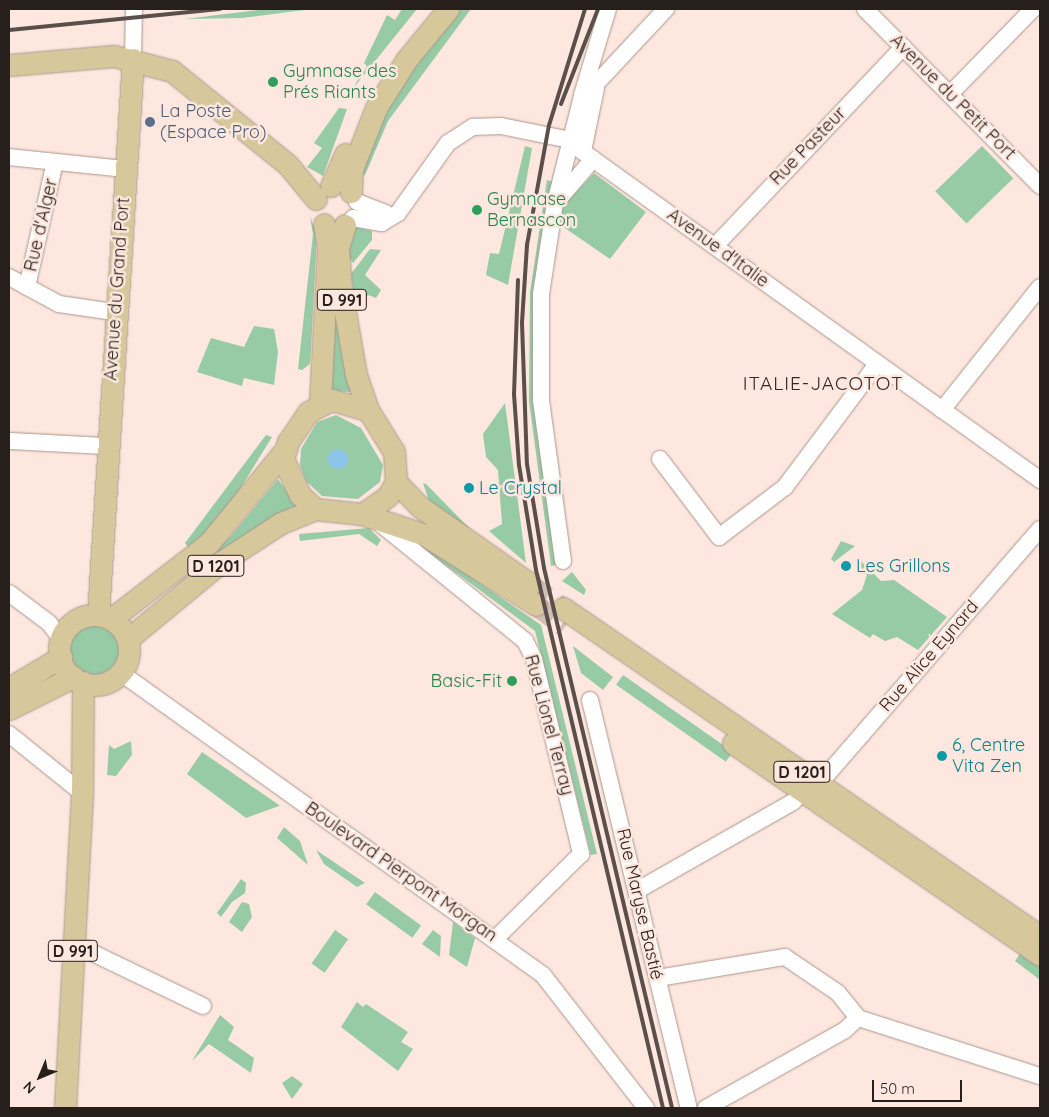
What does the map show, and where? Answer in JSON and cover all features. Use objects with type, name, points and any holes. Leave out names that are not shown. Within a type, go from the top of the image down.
[{"type":"main road","points":[[9,65],[114,56],[133,59],[172,71],[288,165],[325,191],[352,209],[324,224],[316,213],[325,191],[372,87],[435,9]]},
{"type":"main road","name":"D 991","points":[[368,410],[356,376],[341,289],[338,248],[352,209],[355,160],[376,108],[407,59],[448,9]]},
{"type":"main road","name":"Avenue du Grand Port","points":[[121,672],[128,659],[108,622],[98,569],[114,312],[133,59]]},
{"type":"main road","name":"D 991","points":[[320,403],[328,247],[324,224]]},
{"type":"main road","points":[[9,709],[70,658],[108,622],[209,543],[284,454],[308,412],[320,403],[332,400],[368,410],[394,452],[396,482],[388,496],[368,516]]},
{"type":"main road","points":[[284,454],[290,480],[312,506],[368,516],[452,549],[536,605]]},
{"type":"main road","name":"D 1201","points":[[108,622],[136,610],[214,544],[260,494],[284,454]]},
{"type":"main road","points":[[396,482],[419,506],[530,584]]},
{"type":"main road","name":"D 1201","points":[[108,622],[312,506]]},
{"type":"main road","name":"D 1201","points":[[564,617],[811,788],[1040,955]]},
{"type":"main road","points":[[9,704],[70,658]]},
{"type":"main road","points":[[9,688],[70,658],[121,672]]},
{"type":"main road","name":"D 991","points":[[64,1108],[82,793],[70,658]]},
{"type":"main road","name":"D 1201","points":[[811,788],[1040,936]]},
{"type":"street","name":"Avenue du Grand Port","points":[[133,59],[134,9]]},
{"type":"street","points":[[555,203],[582,151],[581,100],[596,36],[608,9]]},
{"type":"street","points":[[581,100],[600,76],[666,9]]},
{"type":"street","name":"Avenue du Petit Port","points":[[866,9],[1040,186]]},
{"type":"street","points":[[950,94],[1033,9]]},
{"type":"street","name":"Rue Pasteur","points":[[714,246],[903,47]]},
{"type":"street","points":[[564,562],[540,380],[541,294],[555,203],[582,151],[600,76]]},
{"type":"street","name":"Avenue d'Italie","points":[[352,209],[382,223],[398,213],[448,143],[473,127],[528,130],[582,151],[1040,480]]},
{"type":"street","points":[[9,157],[125,169]]},
{"type":"street","name":"Rue d'Alger","points":[[27,287],[55,162]]},
{"type":"street","points":[[9,277],[59,304],[114,312]]},
{"type":"street","points":[[942,410],[1040,288]]},
{"type":"street","points":[[660,459],[719,538],[785,487],[878,364]]},
{"type":"street","points":[[9,441],[106,446]]},
{"type":"street","name":"Rue Lionel Terray","points":[[368,516],[525,641],[534,658],[581,854],[496,938]]},
{"type":"street","name":"Rue Alice Eynard","points":[[638,890],[784,808],[811,788],[1040,529]]},
{"type":"street","points":[[9,592],[70,658]]},
{"type":"street","name":"Boulevard Pierpont Morgan","points":[[121,672],[496,938],[543,975],[646,1108]]},
{"type":"street","name":"Rue Maryse Bastié","points":[[590,700],[638,890],[689,1108]]},
{"type":"street","points":[[9,734],[82,793]]},
{"type":"street","points":[[74,944],[203,1006]]},
{"type":"street","points":[[658,978],[785,957],[838,993],[858,1018],[1040,1076]]},
{"type":"street","points":[[706,1108],[846,1030],[858,1018]]},
{"type":"green space","points":[[267,9],[312,9],[242,18],[185,19]]},
{"type":"green space","points":[[402,9],[417,9],[351,91],[367,66],[364,63],[387,15],[395,20]]},
{"type":"green space","points":[[455,9],[471,9],[388,121],[365,175],[357,174],[380,113]]},
{"type":"green space","points":[[339,108],[347,109],[323,176],[307,167],[322,148],[314,143]]},
{"type":"green space","points":[[525,146],[532,148],[508,285],[486,275],[490,253],[499,254]]},
{"type":"green space","points":[[982,146],[1013,178],[967,224],[935,191]]},
{"type":"green space","points":[[594,173],[646,212],[610,259],[559,224],[563,206]]},
{"type":"green space","points":[[547,180],[554,182],[538,293],[560,564],[551,566],[529,401],[530,292]]},
{"type":"green space","points":[[310,217],[317,233],[311,349],[310,364],[302,370],[298,369],[313,234]]},
{"type":"green space","points":[[356,227],[372,231],[372,240],[353,263],[347,255]]},
{"type":"green space","points":[[370,249],[381,250],[365,275],[381,290],[376,298],[368,295],[356,310],[351,274]]},
{"type":"green space","points":[[334,288],[351,392],[329,391]]},
{"type":"green space","points":[[254,326],[274,329],[278,352],[274,385],[244,378],[242,386],[197,372],[211,338],[244,347]]},
{"type":"green space","points":[[505,403],[526,563],[489,531],[502,524],[498,470],[486,457],[483,434]]},
{"type":"green space","points":[[336,415],[361,428],[383,465],[380,482],[358,499],[322,496],[306,481],[300,465],[301,449],[317,422]]},
{"type":"green space","points":[[266,435],[272,437],[232,502],[190,550],[185,543]]},
{"type":"green space","points":[[278,479],[297,506],[190,574],[231,536]]},
{"type":"green space","points":[[423,483],[426,484],[482,541],[429,501]]},
{"type":"green space","points":[[369,528],[381,540],[377,546],[359,534],[300,541],[299,534]]},
{"type":"green space","points":[[841,541],[855,546],[834,562],[831,559]]},
{"type":"green space","points":[[424,549],[432,550],[541,625],[597,854],[591,855],[535,631]]},
{"type":"green space","points":[[859,559],[881,581],[894,580],[947,617],[918,650],[897,637],[885,641],[873,634],[870,638],[832,614],[862,590],[867,575],[856,561]]},
{"type":"green space","points":[[572,572],[586,590],[584,595],[562,581]]},
{"type":"green space","points":[[89,625],[99,625],[112,632],[119,645],[119,655],[112,668],[99,675],[89,675],[80,671],[73,664],[69,655],[69,645],[73,636],[80,629]]},
{"type":"green space","points":[[573,646],[613,677],[603,690],[581,673]]},
{"type":"green space","points":[[623,675],[733,752],[726,762],[616,685]]},
{"type":"green space","points":[[131,741],[132,755],[116,776],[107,775],[109,745],[114,749]]},
{"type":"green space","points":[[202,752],[279,806],[246,818],[187,774]]},
{"type":"green space","points":[[284,827],[300,841],[308,865],[277,838]]},
{"type":"green space","points":[[316,850],[365,883],[357,887],[324,864]]},
{"type":"green space","points":[[241,879],[246,883],[245,893],[232,902],[221,917],[217,913]]},
{"type":"green space","points":[[375,892],[421,926],[412,938],[366,904]]},
{"type":"green space","points":[[242,902],[249,904],[252,917],[242,932],[229,922]]},
{"type":"green space","points":[[453,922],[475,938],[467,967],[449,955]]},
{"type":"green space","points":[[335,930],[348,939],[325,973],[311,964]]},
{"type":"green space","points":[[433,930],[441,936],[440,957],[422,944]]},
{"type":"green space","points":[[1022,951],[1040,965],[1040,980],[1015,961]]},
{"type":"green space","points":[[357,1002],[363,1007],[366,1004],[408,1032],[401,1042],[413,1049],[398,1071],[341,1027]]},
{"type":"green space","points":[[220,1015],[234,1027],[228,1040],[254,1058],[251,1073],[209,1044],[192,1061]]},
{"type":"green space","points":[[292,1076],[303,1084],[292,1099],[282,1083]]},
{"type":"water","points":[[338,449],[345,452],[348,459],[345,466],[338,469],[331,466],[328,459],[331,452]]},
{"type":"tunnel","points":[[530,584],[563,608]]},
{"type":"tunnel","points":[[536,605],[565,626]]},
{"type":"railway","points":[[9,30],[220,9]]},
{"type":"railway","points":[[585,9],[549,125],[527,245],[522,323],[527,464],[544,568],[672,1108]]},
{"type":"railway","points":[[561,104],[598,9]]},
{"type":"railway","points":[[518,280],[514,394],[519,465],[536,570],[663,1108]]},
{"type":"place","name":"Gymnase des Prés Riants","points":[[273,82]]},
{"type":"place","name":"La Poste (Espace Pro)","points":[[150,122]]},
{"type":"place","name":"Gymnase Bernascon","points":[[477,210]]},
{"type":"place","name":"Le Crystal","points":[[469,488]]},
{"type":"place","name":"Les Grillons","points":[[846,566]]},
{"type":"place","name":"Basic-Fit","points":[[512,681]]},
{"type":"place","name":"6, Centre Vita Zen","points":[[942,756]]},
{"type":"district","name":"ITALIE-JACOTOT","points":[[823,384]]}]
